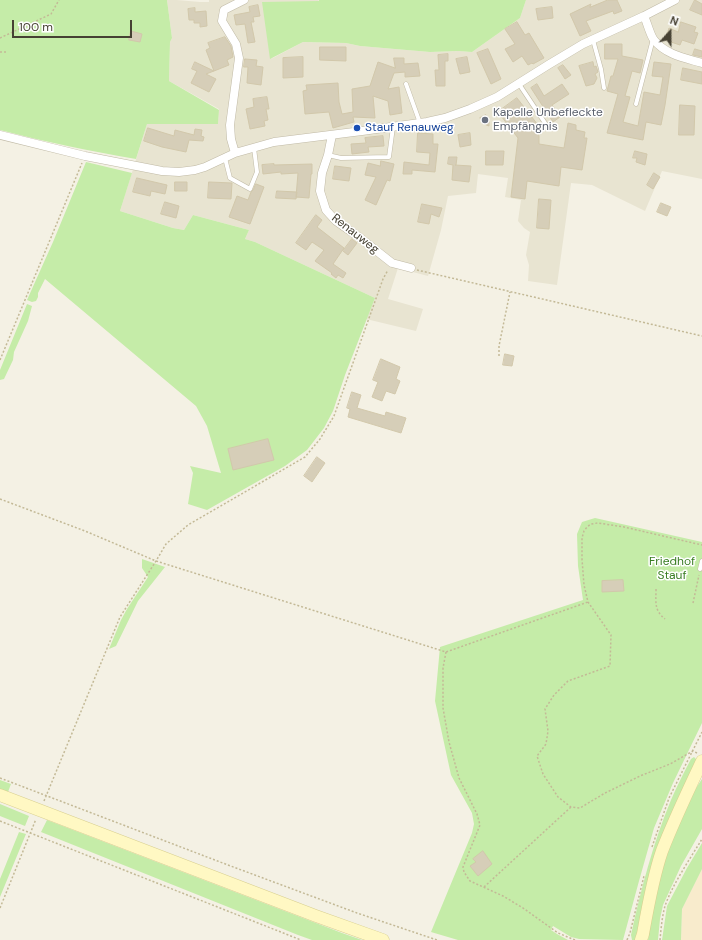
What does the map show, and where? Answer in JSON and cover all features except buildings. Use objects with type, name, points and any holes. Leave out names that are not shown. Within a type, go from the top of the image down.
[{"type":"main road","points":[[643,938],[654,878],[662,851],[702,761]]},
{"type":"main road","points":[[0,795],[316,916],[383,940]]},
{"type":"street","points":[[235,153],[231,139],[230,125],[239,58],[236,44],[222,21],[224,10],[244,0]]},
{"type":"street","points":[[0,135],[85,156],[162,171],[179,172],[195,170],[235,153],[285,140],[420,123],[441,119],[470,109],[497,97],[583,44],[644,16],[671,1]]},
{"type":"street","points":[[644,16],[653,39],[665,50],[676,56],[702,63]]},
{"type":"street","name":"Renauweg","points":[[332,135],[328,155],[322,173],[320,191],[326,210],[336,221],[392,263],[411,268]]},
{"type":"lane","points":[[636,104],[653,39]]},
{"type":"lane","points":[[593,40],[601,69],[604,88]]},
{"type":"lane","points":[[406,84],[420,123]]},
{"type":"lane","points":[[519,84],[545,123]]},
{"type":"lane","points":[[328,155],[341,158],[389,157],[393,127]]},
{"type":"lane","points":[[225,157],[230,178],[250,189],[257,172],[254,147]]},
{"type":"lane","points":[[700,569],[702,561]]},
{"type":"path","points":[[0,38],[51,14],[59,0]]},
{"type":"path","points":[[0,52],[8,52]]},
{"type":"path","points":[[0,360],[85,156]]},
{"type":"path","points":[[0,908],[120,617],[166,544],[188,525],[305,457],[320,439],[334,416],[383,279],[392,263]]},
{"type":"path","points":[[411,268],[702,336]]},
{"type":"path","points":[[499,356],[499,346],[510,292]]},
{"type":"path","points":[[0,499],[85,531],[156,561],[446,652],[588,602]]},
{"type":"path","points":[[692,751],[670,764],[640,776],[605,793],[580,808],[571,807],[558,797],[543,774],[537,756],[546,744],[548,731],[545,709],[554,695],[568,681],[610,666],[611,635],[588,602],[584,585],[582,538],[587,527],[591,524],[598,523],[608,524],[702,546]]},
{"type":"path","points":[[693,603],[700,569]]},
{"type":"path","points":[[656,589],[657,610],[665,619]]},
{"type":"path","points":[[446,652],[443,668],[443,708],[449,742],[459,778],[478,814],[480,825],[463,867],[464,872],[470,881],[484,886],[503,896],[523,908],[558,933],[575,940]]},
{"type":"path","points":[[0,778],[300,892],[437,940]]},
{"type":"path","points":[[484,886],[571,807]]},
{"type":"path","points":[[0,821],[301,940]]},
{"type":"path","points":[[660,940],[665,905],[676,882],[702,839]]},
{"type":"shaded area","points":[[167,0],[209,2],[209,0],[319,0],[271,59],[303,42],[346,43],[360,46],[430,52],[472,52],[520,18],[526,0],[702,0],[702,179],[662,171],[645,211],[592,185],[571,183],[557,285],[528,281],[529,265],[526,255],[530,232],[518,221],[521,200],[505,197],[508,178],[478,174],[476,193],[448,196],[441,230],[428,276],[398,268],[388,299],[423,309],[416,331],[366,319],[375,298],[255,242],[245,239],[249,230],[193,215],[184,230],[173,228],[120,211],[147,124],[218,124],[219,109],[169,81],[170,42],[172,38]]},
{"type":"shaded area","points":[[702,869],[702,940],[681,940],[682,909]]},
{"type":"green space","points":[[0,0],[167,0],[172,38],[170,42],[169,81],[219,110],[218,124],[147,124],[136,159],[68,146],[0,130]]},
{"type":"green space","points":[[319,0],[526,0],[520,18],[472,52],[430,52],[360,46],[346,43],[303,42],[270,59],[262,2]]},
{"type":"green space","points":[[86,162],[132,173],[120,211],[173,228],[184,230],[193,215],[249,230],[245,239],[255,242],[375,298],[345,375],[333,411],[324,428],[307,450],[285,466],[207,510],[188,504],[193,473],[190,466],[221,473],[207,426],[196,406],[45,279],[36,301],[32,302],[27,300]]},
{"type":"green space","points":[[27,304],[32,306],[28,321],[4,379],[0,380],[0,370]]},
{"type":"green space","name":"Friedhof Stauf","points":[[595,518],[702,542],[702,723],[673,783],[654,828],[623,940],[579,939],[571,937],[553,926],[551,930],[568,940],[458,940],[431,932],[472,833],[474,824],[472,813],[451,775],[435,701],[440,647],[583,600],[578,566],[577,534],[582,522]]},
{"type":"green space","points":[[142,559],[165,567],[138,601],[116,646],[109,649],[121,620],[148,577],[142,568]]},
{"type":"green space","points":[[694,757],[697,760],[636,938],[635,940],[632,940],[631,935],[639,901],[648,866],[659,833],[676,790],[691,759]]},
{"type":"green space","points":[[702,779],[702,829],[681,866],[663,905],[658,940],[648,940],[653,902],[664,860],[678,824]]},
{"type":"green space","points":[[0,780],[11,784],[8,792],[0,789]]},
{"type":"green space","points":[[0,804],[29,816],[25,826],[0,816]]},
{"type":"green space","points":[[47,820],[362,940],[312,940],[298,935],[41,832]]},
{"type":"green space","points":[[19,832],[26,834],[0,897],[0,879]]},
{"type":"green space","points":[[702,843],[702,869],[682,909],[681,940],[662,940],[667,906]]},
{"type":"place","name":"Kapelle Unbefleckte Empfängnis","points":[[485,120]]},
{"type":"place","name":"Stauf Renauweg","points":[[357,128]]}]
